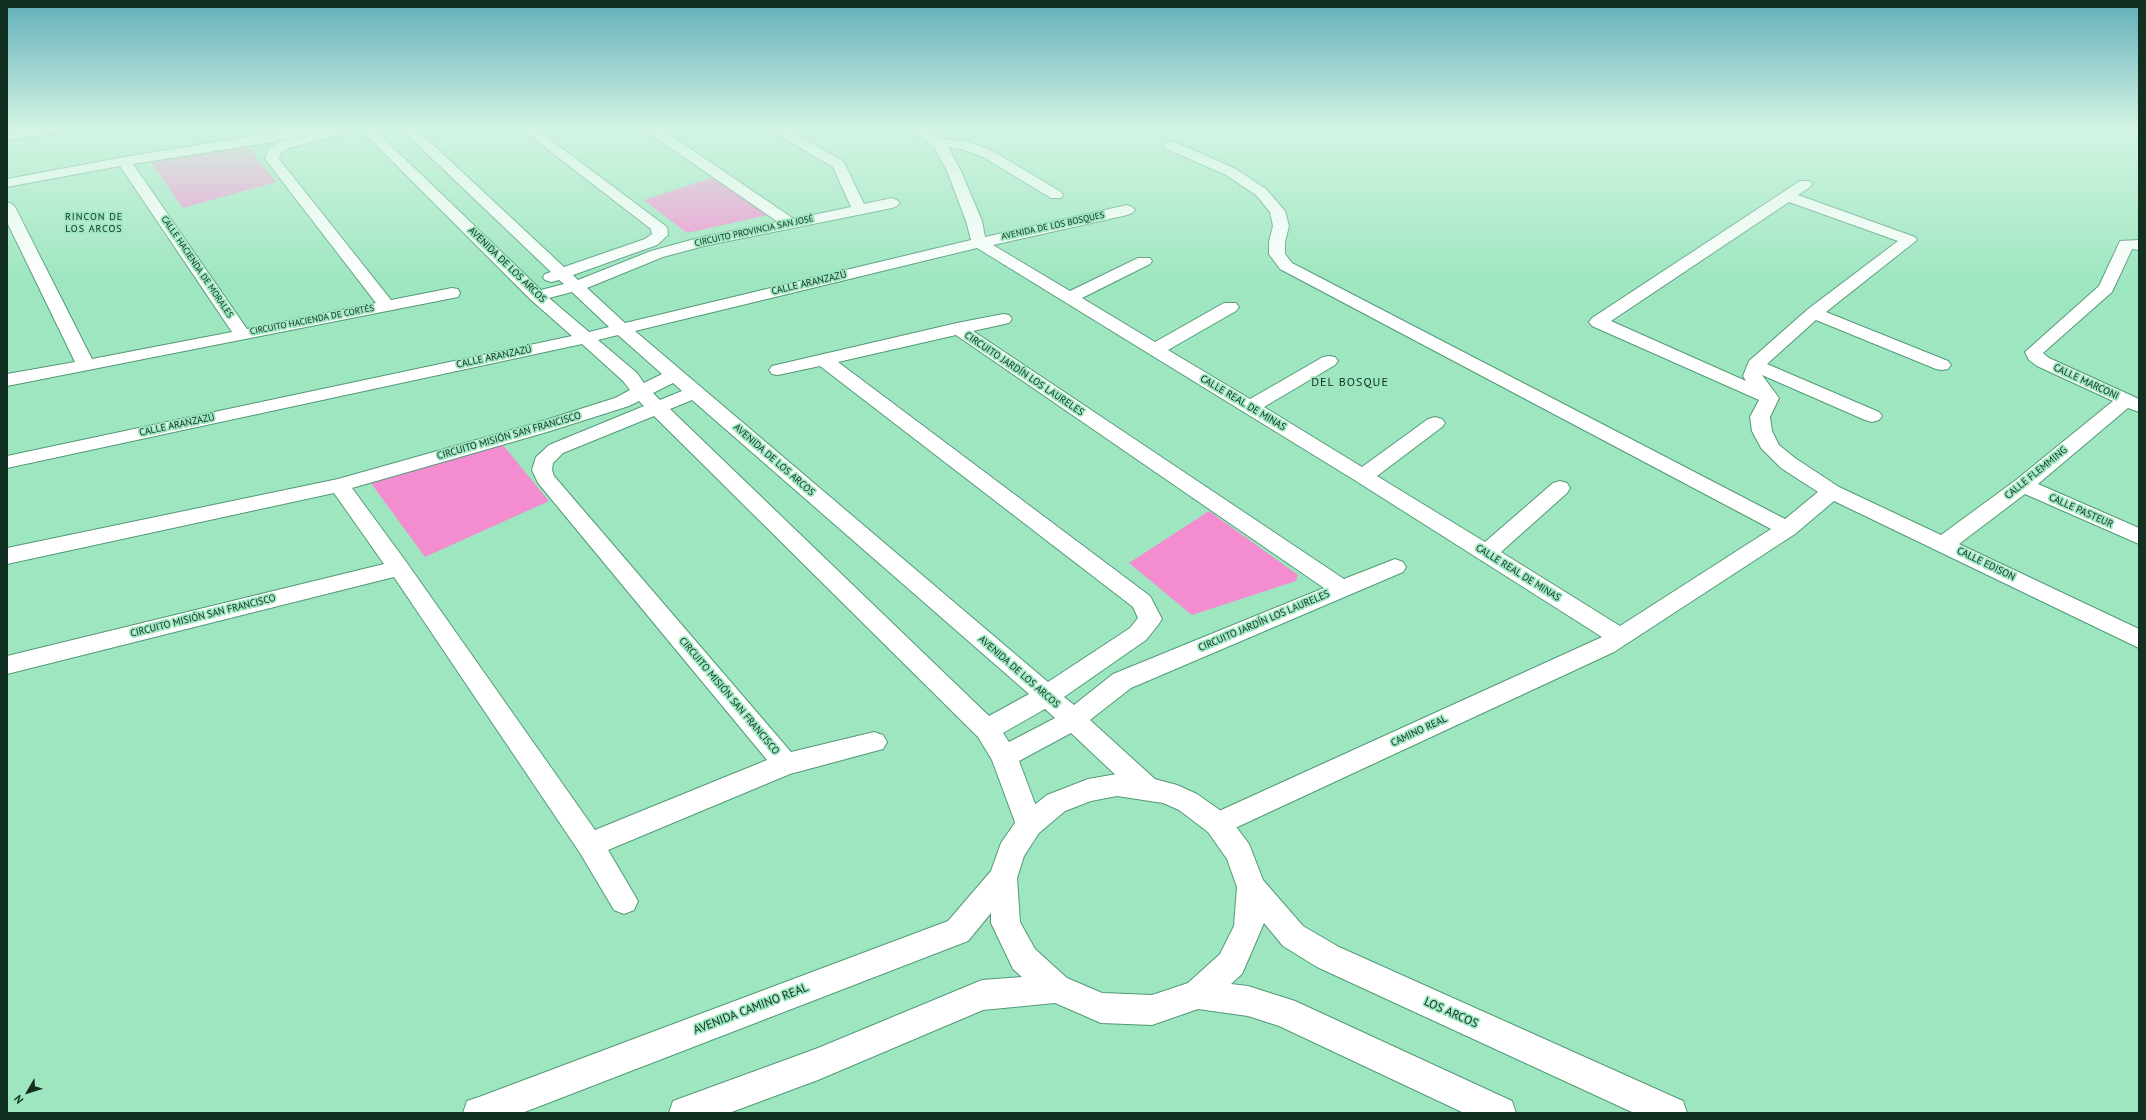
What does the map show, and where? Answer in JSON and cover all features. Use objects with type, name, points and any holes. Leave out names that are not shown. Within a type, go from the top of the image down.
[{"type":"street","points":[[7,183],[22,180]]},
{"type":"street","name":"CALLE HACIENDA DE MORALES","points":[[137,180],[242,334]]},
{"type":"street","name":"CIRCUITO HACIENDA DE CORTÉS","points":[[7,380],[86,366],[387,306],[288,180]]},
{"type":"street","name":"AVENIDA DE LOS ARCOS","points":[[420,180],[532,290],[630,377],[641,392],[657,408],[987,730],[1004,756],[1029,825]]},
{"type":"street","name":"AVENIDA DE LOS ARCOS","points":[[463,180],[620,328],[1046,696],[1147,788]]},
{"type":"street","points":[[532,290],[562,273],[651,242],[660,235],[659,227],[597,180]]},
{"type":"street","points":[[727,180],[790,223]]},
{"type":"street","points":[[845,180],[859,209]]},
{"type":"street","points":[[958,180],[974,221],[979,243]]},
{"type":"street","points":[[1032,180],[1056,195]]},
{"type":"street","points":[[1243,180],[1261,192],[1277,211],[1281,226],[1277,242],[1277,254],[1286,266],[1787,529]]},
{"type":"street","points":[[1770,398],[1598,322],[1805,184]]},
{"type":"street","points":[[1770,398],[1752,376],[1755,365],[1814,313],[1910,240],[1786,196]]},
{"type":"street","name":"CIRCUITO PROVINCIA SAN JOSÉ","points":[[532,290],[577,286],[657,254],[790,223],[892,203]]},
{"type":"street","points":[[7,207],[86,366]]},
{"type":"street","name":"AVENIDA DE LOS BOSQUES","points":[[979,243],[1127,210]]},
{"type":"street","name":"CALLE REAL DE MINAS","points":[[979,243],[1363,476],[1620,637]]},
{"type":"street","name":"CALLE ARANZAZÚ","points":[[7,462],[586,338],[620,328],[979,243]]},
{"type":"street","name":"CALLE MARCONI","points":[[2132,403],[2043,362],[2035,356],[2034,352],[2094,301],[2106,288],[2133,244]]},
{"type":"street","points":[[1070,298],[1144,260]]},
{"type":"street","points":[[387,306],[452,292]]},
{"type":"street","points":[[1154,350],[1230,307]]},
{"type":"street","points":[[1814,313],[1942,365]]},
{"type":"street","points":[[957,328],[1002,320]]},
{"type":"street","name":"CIRCUITO JARDÍN LOS LAURELES","points":[[778,370],[957,328],[1342,589]]},
{"type":"street","points":[[824,360],[1142,602],[1150,619],[1138,634],[1046,696],[987,730]]},
{"type":"street","points":[[1250,407],[1329,361]]},
{"type":"street","points":[[1755,365],[1872,416]]},
{"type":"street","name":"CIRCUITO MISIÓN SAN FRANCISCO","points":[[7,556],[338,485],[540,428],[622,402],[674,375]]},
{"type":"street","name":"CIRCUITO MISIÓN SAN FRANCISCO","points":[[590,845],[786,764],[545,478],[542,470],[543,462],[549,454],[556,449],[695,392]]},
{"type":"street","name":"CALLE EDISON","points":[[1770,398],[1760,417],[1762,431],[1771,448],[1788,463],[1832,492],[1944,544],[2139,639]]},
{"type":"street","name":"CALLE FLEMMING","points":[[1944,544],[2132,403]]},
{"type":"street","points":[[1363,476],[1435,423]]},
{"type":"street","name":"CALLE PASTEUR","points":[[2023,484],[2139,537]]},
{"type":"street","points":[[338,485],[399,568],[590,845],[624,900]]},
{"type":"street","points":[[1486,553],[1560,488]]},
{"type":"street","name":"CAMINO REAL","points":[[1218,824],[1606,646],[1787,529],[1832,492]]},
{"type":"street","points":[[1342,589],[1395,567]]},
{"type":"street","name":"CIRCUITO MISIÓN SAN FRANCISCO","points":[[7,665],[399,568]]},
{"type":"street","name":"CIRCUITO JARDÍN LOS LAURELES","points":[[1004,756],[1073,720],[1122,681],[1342,589]]},
{"type":"street","points":[[786,764],[874,742]]},
{"type":"street","points":[[1117,786],[1147,788],[1168,793],[1188,802],[1218,824],[1239,853],[1251,887],[1249,927],[1232,964],[1198,994],[1152,1010],[1101,1008],[1056,988],[1024,959],[1006,923],[1003,878],[1011,852],[1029,825],[1056,803],[1088,790],[1117,786]]},
{"type":"street","name":"AVENIDA CAMINO REAL","points":[[479,1113],[958,931],[1003,878]]},
{"type":"street","name":"LOS ARCOS","points":[[1251,887],[1293,936],[1328,957],[1671,1113]]},
{"type":"street","points":[[685,1113],[818,1064],[982,995],[1056,988]]},
{"type":"street","points":[[1198,994],[1248,1001],[1284,1012],[1500,1113]]},
{"type":"shaded area","points":[[164,180],[275,180],[276,182],[183,208]]},
{"type":"shaded area","points":[[704,180],[719,180],[768,215],[687,233],[644,200]]},
{"type":"shaded area","points":[[502,444],[549,501],[425,557],[368,479]]},
{"type":"shaded area","points":[[1209,511],[1298,575],[1296,581],[1192,615],[1129,563]]},
{"type":"district","name":"RINCON DE LOS ARCOS","points":[[94,222]]},
{"type":"district","name":"DEL BOSQUE","points":[[1350,383]]}]
